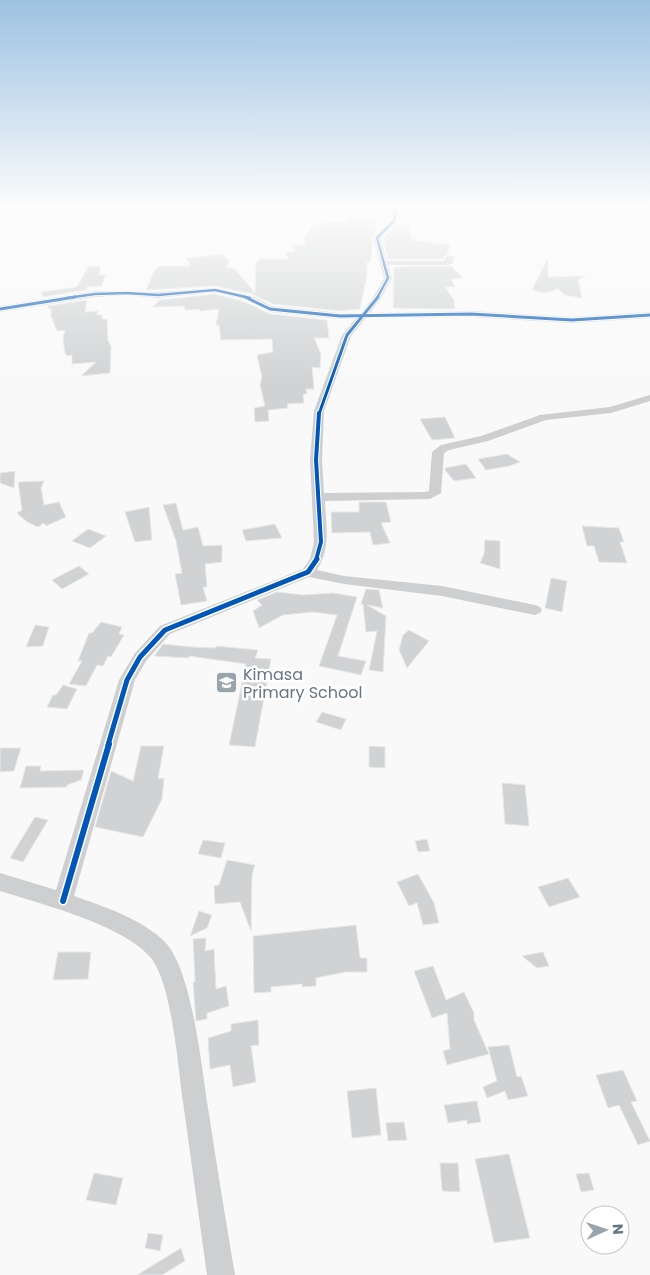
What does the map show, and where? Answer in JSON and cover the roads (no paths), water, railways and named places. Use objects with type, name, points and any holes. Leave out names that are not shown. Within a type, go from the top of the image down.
[{"type":"street","points":[[62,901],[127,680],[140,657],[165,630],[308,572],[317,559],[321,542],[316,460],[319,411],[347,335],[376,300],[388,278],[385,266]]},
{"type":"street","points":[[0,309],[95,294],[127,293],[158,295],[215,290],[249,298],[270,309],[340,316],[471,314],[572,320],[650,315]]},
{"type":"street","points":[[318,496],[426,496],[435,493],[438,452],[440,449],[484,439],[544,417],[611,410],[650,398]]},
{"type":"street","points":[[308,572],[344,580],[442,591],[484,602],[535,610]]},
{"type":"street","points":[[0,882],[62,901],[139,933],[159,951],[171,975],[183,1028],[221,1275]]},
{"type":"place","name":"Kimasa Primary School","points":[[227,683]]}]
